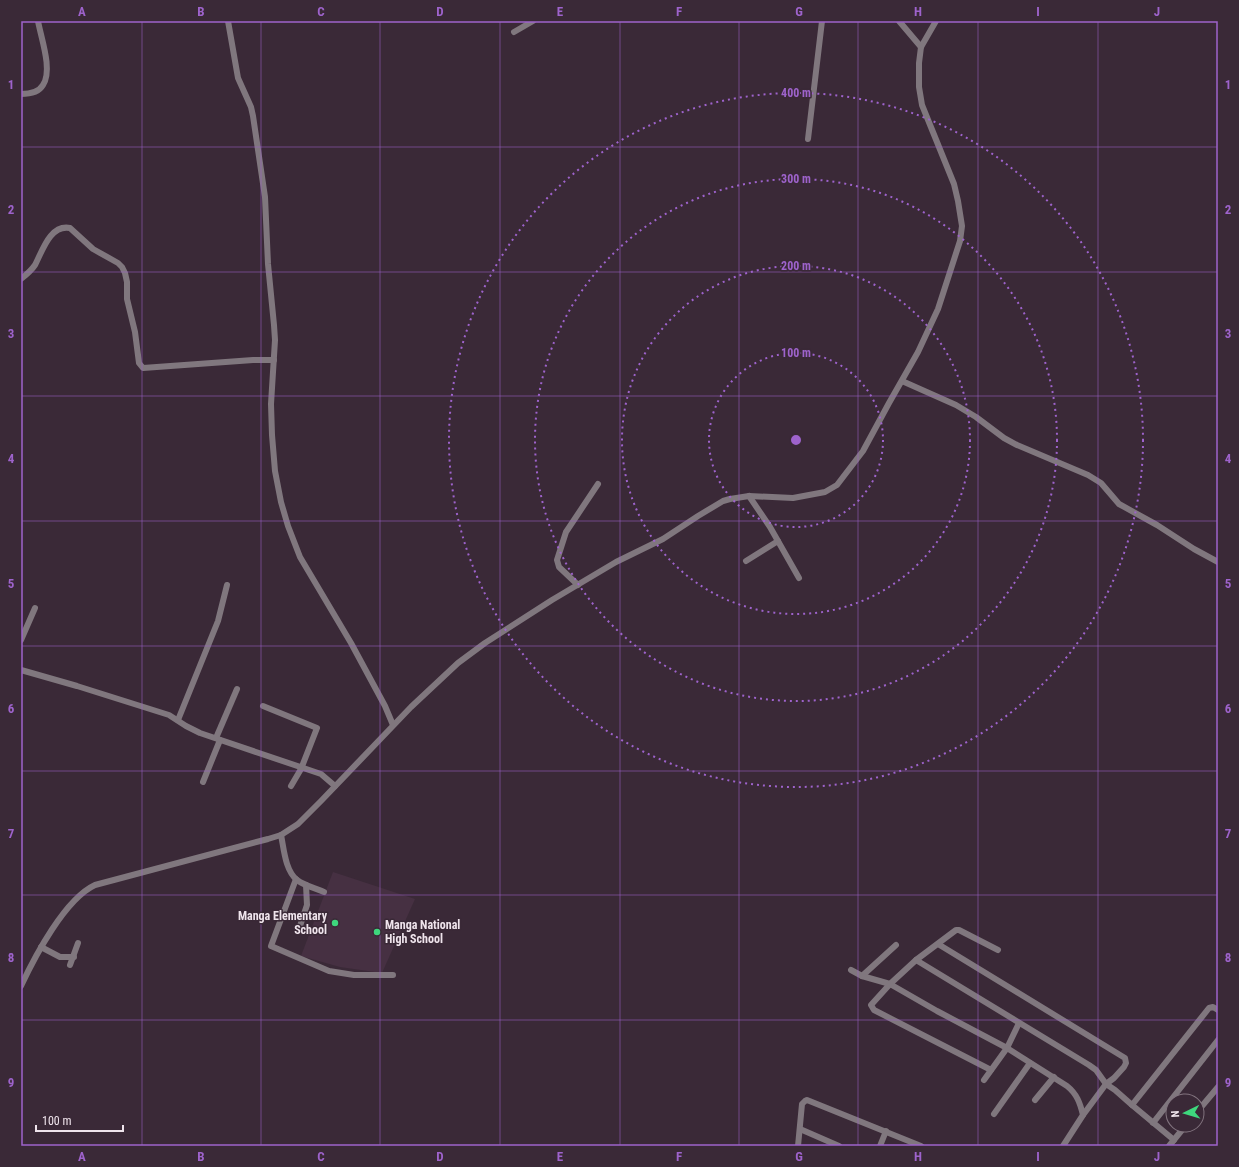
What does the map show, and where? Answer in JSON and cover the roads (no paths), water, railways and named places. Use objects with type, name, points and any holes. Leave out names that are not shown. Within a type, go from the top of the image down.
[{"type":"street","points":[[21,94],[36,91],[43,85],[46,79],[46,59],[38,21]]},
{"type":"street","points":[[228,21],[238,78],[251,107],[253,116],[264,190],[268,264],[274,325],[272,436],[275,471],[281,502],[294,544],[304,566],[351,643],[385,706],[393,725]]},
{"type":"street","points":[[514,32],[533,21]]},
{"type":"street","points":[[808,139],[822,21]]},
{"type":"street","points":[[899,21],[921,47]]},
{"type":"street","points":[[21,986],[41,947],[78,896],[88,888],[281,835],[298,824],[393,725],[458,663],[484,643],[578,585],[616,562],[663,539],[723,501],[749,496],[793,498],[825,492],[837,485],[860,455],[918,352],[938,310],[960,241],[962,226],[954,184],[922,105],[919,87],[921,47],[936,21]]},
{"type":"street","points":[[21,279],[28,274],[34,266],[43,248],[56,231],[62,228],[70,228],[93,249],[118,263],[122,267],[127,282],[127,299],[135,332],[139,363],[143,368],[253,360],[274,360]]},
{"type":"street","points":[[902,381],[956,405],[976,417],[1004,438],[1017,445],[1088,475],[1100,483],[1119,504],[1218,562]]},
{"type":"street","points":[[578,585],[559,567],[557,560],[566,532],[598,484]]},
{"type":"street","points":[[749,496],[778,541],[799,578]]},
{"type":"street","points":[[746,561],[778,541]]},
{"type":"street","points":[[178,720],[218,621],[227,585]]},
{"type":"street","points":[[21,640],[35,608]]},
{"type":"street","points":[[21,670],[169,715],[194,730],[301,769],[320,774],[335,786]]},
{"type":"street","points":[[204,782],[237,689]]},
{"type":"street","points":[[263,706],[316,727],[317,730],[301,769],[290,786]]},
{"type":"street","points":[[281,835],[289,866],[296,879],[306,885],[324,892]]},
{"type":"street","points":[[296,879],[271,946],[329,971],[354,975],[393,975]]},
{"type":"street","points":[[298,932],[307,905],[306,885]]},
{"type":"street","points":[[991,1070],[874,1010],[872,1003],[916,960],[957,930],[998,950]]},
{"type":"street","points":[[70,965],[78,943]]},
{"type":"street","points":[[938,944],[1125,1058],[1126,1063],[1124,1068],[1106,1084],[1063,1146]]},
{"type":"street","points":[[862,976],[896,945]]},
{"type":"street","points":[[41,947],[60,957],[74,957]]},
{"type":"street","points":[[916,960],[1090,1065],[1096,1070],[1106,1084],[1174,1140]]},
{"type":"street","points":[[851,970],[862,976],[890,984],[1007,1048],[1054,1077],[1074,1092],[1078,1098],[1084,1115]]},
{"type":"street","points":[[1132,1105],[1209,1008],[1212,1007],[1218,1010]]},
{"type":"street","points":[[984,1080],[1007,1048],[1019,1023]]},
{"type":"street","points":[[1153,1122],[1218,1040]]},
{"type":"street","points":[[994,1114],[1030,1063]]},
{"type":"street","points":[[1035,1100],[1054,1077]]},
{"type":"street","points":[[1205,1102],[1218,1087]]},
{"type":"street","points":[[798,1146],[802,1104],[807,1100],[921,1146]]},
{"type":"street","points":[[800,1129],[839,1146]]},
{"type":"street","points":[[880,1146],[886,1131]]},
{"type":"street","points":[[1168,1146],[1180,1133]]},
{"type":"place","name":"Manga Elementary School","points":[[335,923]]},
{"type":"place","name":"Manga National High School","points":[[377,932]]}]
